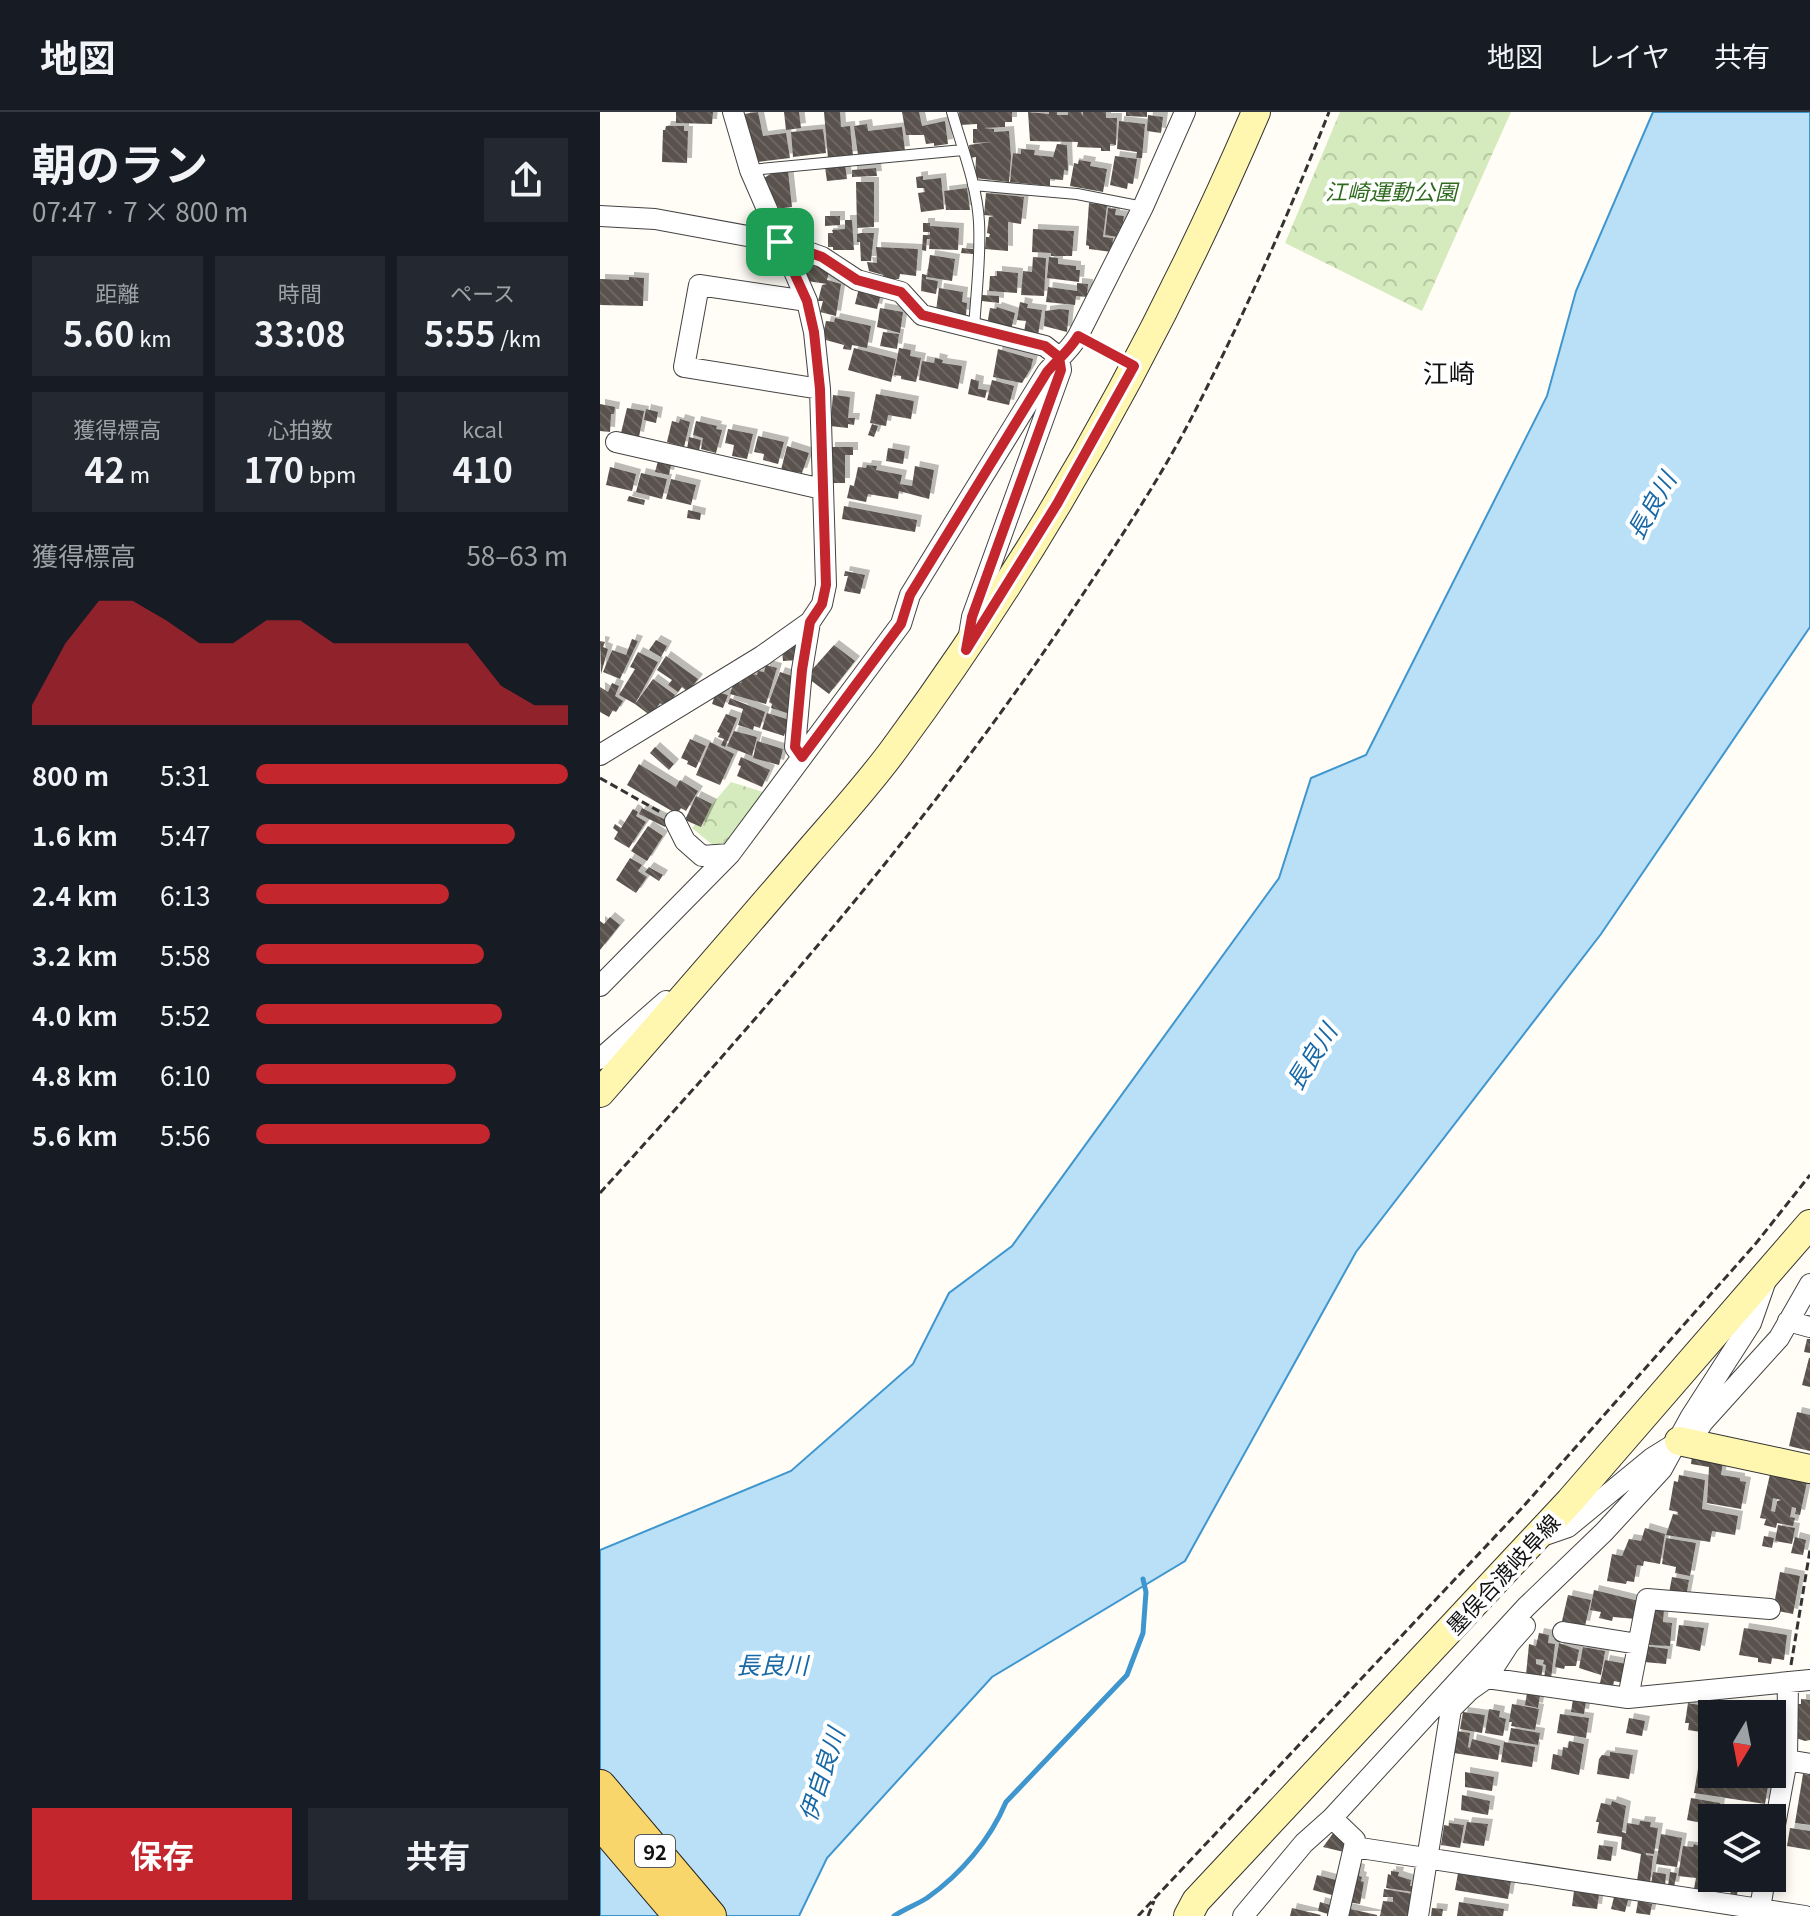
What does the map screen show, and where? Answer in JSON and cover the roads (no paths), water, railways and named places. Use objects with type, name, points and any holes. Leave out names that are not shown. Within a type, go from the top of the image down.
[{"type":"main road","name":"92","points":[[600,1786],[710,1916]]},
{"type":"main road","name":"92","points":[[600,1822],[680,1916]]},
{"type":"street","points":[[600,755],[762,656],[810,622],[822,604],[826,585],[820,389],[814,332],[807,301],[750,170],[733,112]]},
{"type":"street","points":[[600,986],[730,854],[901,624],[910,595],[1047,372],[1059,357],[1070,350],[1078,336],[1143,207],[1185,112]]},
{"type":"street","points":[[600,1093],[893,752],[966,650],[1057,504],[1134,366],[1222,192],[1256,112]]},
{"type":"street","points":[[600,216],[655,219],[780,242],[822,257],[857,280],[901,292],[922,315],[1045,346],[1059,357],[1061,370],[972,617],[966,650]]},
{"type":"street","points":[[807,301],[699,285],[684,367],[820,389]]},
{"type":"street","points":[[616,442],[822,489]]},
{"type":"street","points":[[802,757],[795,747],[810,622]]},
{"type":"street","points":[[675,821],[685,841],[702,856],[730,854]]},
{"type":"street","points":[[600,1059],[726,949]]},
{"type":"street","name":"墨俣合渡岐阜線","points":[[1188,1916],[1196,1901],[1570,1501],[1810,1224]]},
{"type":"street","points":[[1684,1442],[1690,1418],[1751,1323],[1768,1275]]},
{"type":"street","points":[[1243,1916],[1304,1843],[1332,1818],[1540,1592],[1624,1511],[1662,1469],[1779,1338],[1797,1312],[1810,1284]]},
{"type":"street","points":[[1797,1312],[1810,1327]]},
{"type":"street","points":[[1533,1539],[1568,1527],[1652,1458],[1684,1442],[1810,1469]]},
{"type":"street","points":[[1418,1916],[1451,1709],[1487,1678],[1509,1644],[1531,1620],[1540,1592]]},
{"type":"street","points":[[1628,1698],[1647,1599],[1770,1609]]},
{"type":"street","points":[[1563,1632],[1638,1644]]},
{"type":"street","points":[[1487,1678],[1628,1698],[1810,1680]]},
{"type":"street","points":[[1779,1804],[1787,1760],[1788,1682]]},
{"type":"street","points":[[1787,1760],[1810,1764]]},
{"type":"street","points":[[1332,1818],[1355,1840],[1338,1916]]},
{"type":"street","points":[[1354,1847],[1805,1916]]},
{"type":"street","points":[[1764,1912],[1765,1892]]},
{"type":"lane","points":[[952,112],[973,185],[979,220],[974,329]]},
{"type":"lane","points":[[750,170],[963,150]]},
{"type":"lane","points":[[973,185],[1077,194],[1143,207]]},
{"type":"water","name":"長良川","points":[[1653,112],[1810,112],[1810,627],[1601,934],[1356,1252],[1185,1561],[992,1677],[827,1858],[799,1916],[600,1916],[600,1550],[791,1471],[913,1364],[949,1293],[1012,1246],[1279,878],[1311,778],[1366,755],[1547,396],[1576,291]]},
{"type":"waterway","points":[[894,1916],[927,1898],[963,1867],[992,1830],[1006,1802],[1127,1675],[1143,1633],[1146,1592],[1143,1579]]},
{"type":"district","name":"江崎","points":[[1449,371]]},
{"type":"park label","name":"江崎運動公園","points":[[1391,190]]},
{"type":"water label","name":"伊自良川","points":[[820,1774]]}]
